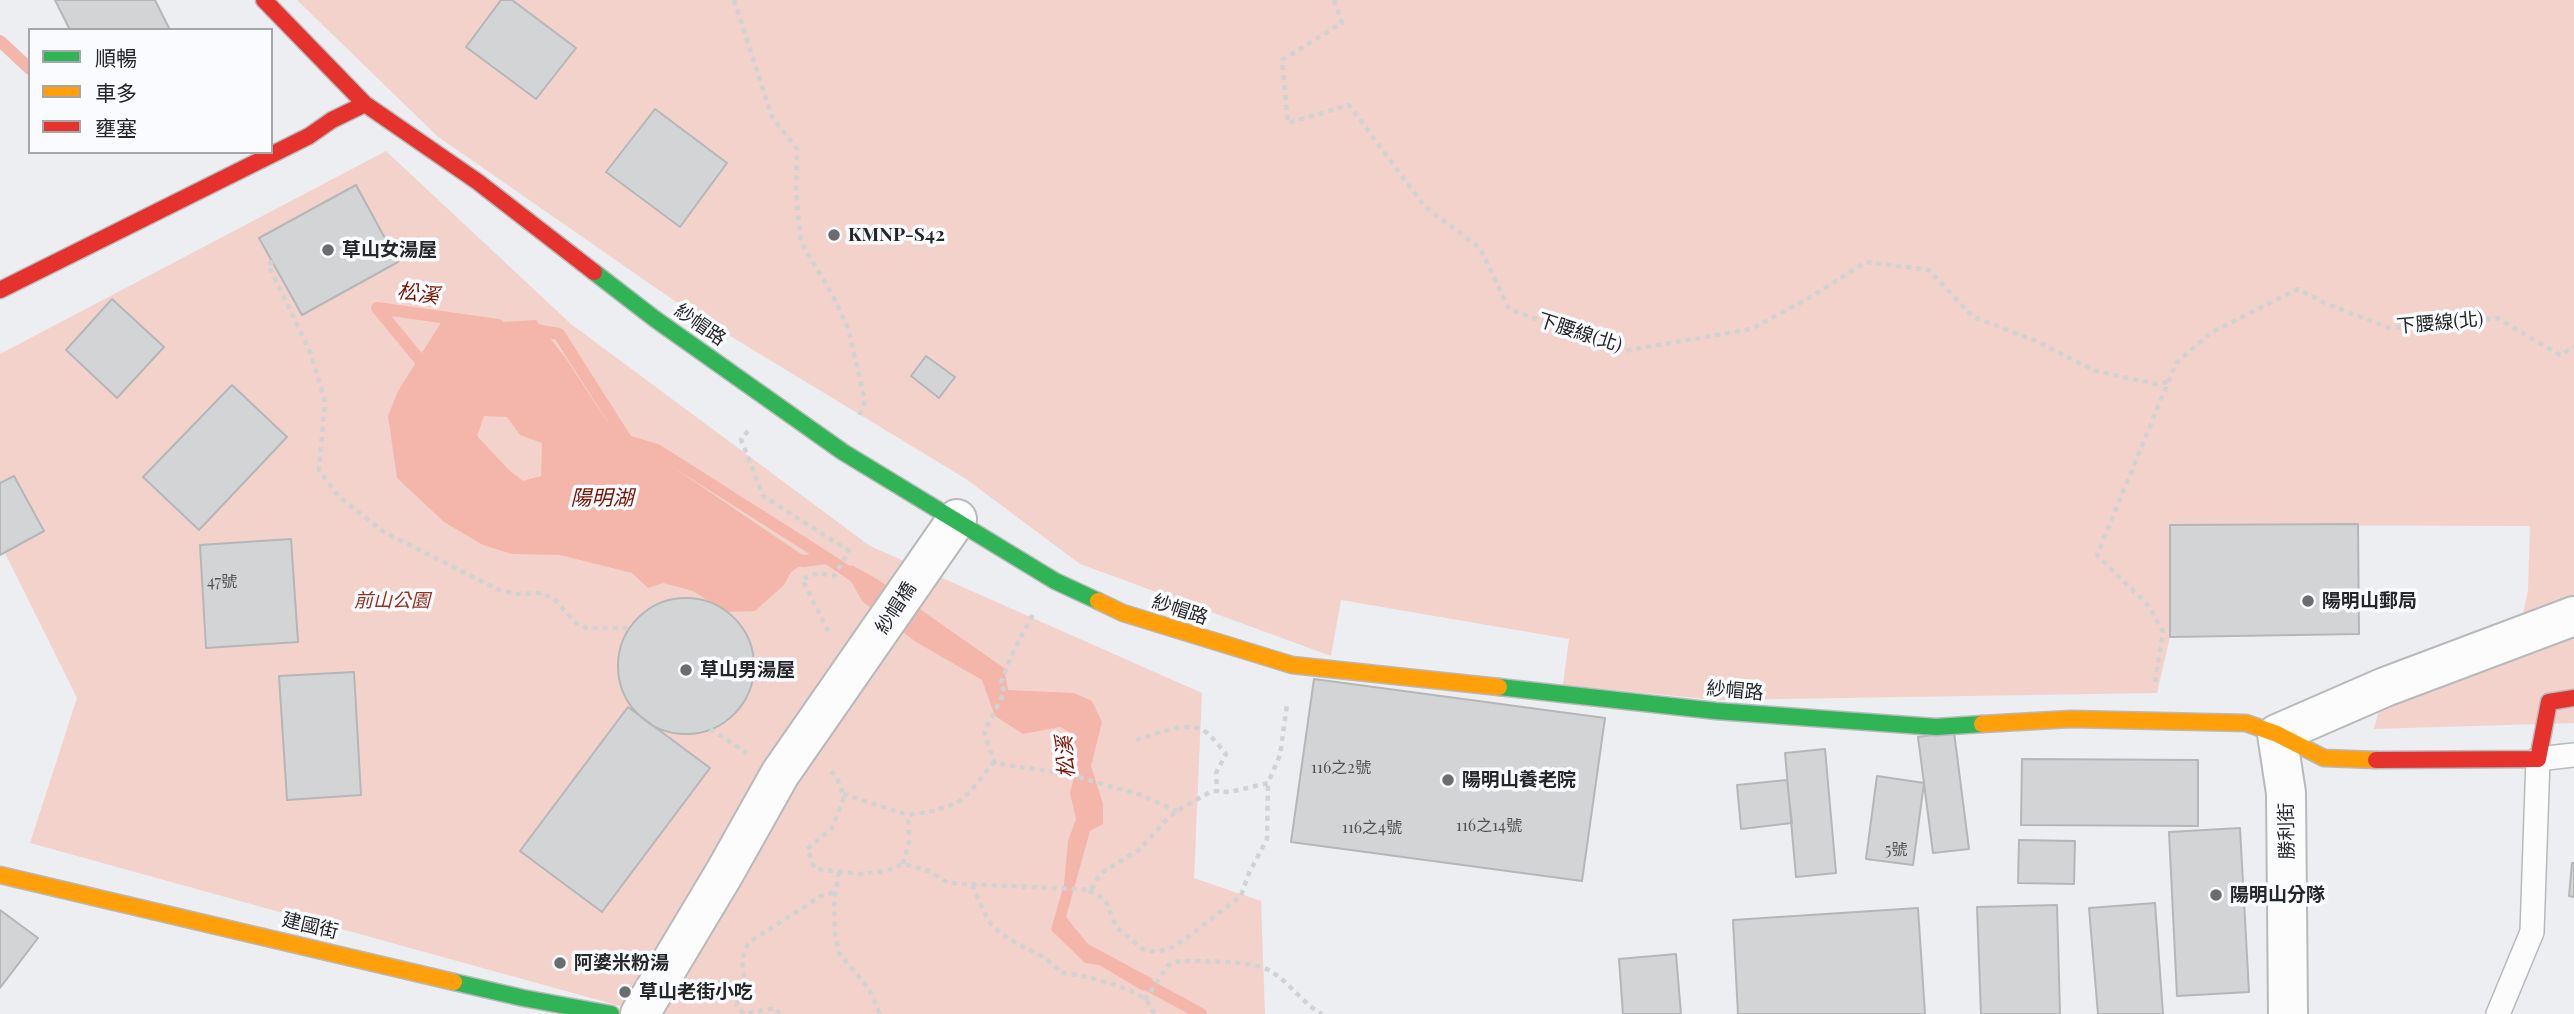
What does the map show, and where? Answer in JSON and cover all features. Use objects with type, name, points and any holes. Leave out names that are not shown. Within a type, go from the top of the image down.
[{"type":"street","name":"紗帽路","points":[[264,0],[365,104],[478,182],[655,319],[843,452],[1055,581],[1122,613],[1293,665],[1717,711],[1936,727],[2071,719],[2246,723],[2277,734],[2324,758],[2394,761],[2538,759]]},
{"type":"street","points":[[273,154],[365,104]]},
{"type":"street","points":[[0,290],[273,154]]},
{"type":"street","name":"紗帽橋","points":[[640,1014],[780,774],[957,519]]},
{"type":"street","points":[[2277,734],[2385,687],[2574,615]]},
{"type":"street","points":[[2538,759],[2549,702],[2574,698]]},
{"type":"street","name":"勝利街","points":[[2277,734],[2286,793],[2288,1014]]},
{"type":"street","name":"建國街","points":[[0,875],[523,998],[611,1014]]},
{"type":"lane","points":[[2498,1014],[2532,932],[2538,759],[2574,755]]},
{"type":"lane","points":[[506,1014],[523,998]]},
{"type":"path","points":[[734,0],[772,117],[797,149],[796,192],[801,242],[832,294],[848,328],[865,401],[843,452]]},
{"type":"path","name":"下腰線(北)","points":[[1334,0],[1342,23],[1282,60],[1288,123],[1349,105],[1425,207],[1480,248],[1509,309],[1624,351],[1751,329],[1807,299],[1866,262],[1929,270],[1973,317],[2034,340],[2096,371],[2156,384],[2168,382]]},
{"type":"path","points":[[272,262],[268,264],[311,354],[326,402],[319,470],[338,496],[384,532],[497,589],[515,594],[541,593],[554,599],[576,623],[586,628],[629,628]]},
{"type":"path","name":"下腰線(北)","points":[[2150,721],[2163,632],[2148,605],[2097,555],[2176,363],[2212,332],[2298,289],[2327,304],[2389,328],[2497,318],[2560,355],[2574,347]]},
{"type":"path","points":[[774,401],[741,439],[763,496],[849,551],[834,576],[818,573],[802,579],[819,613]]},
{"type":"path","points":[[995,764],[984,732],[1005,691],[1000,685],[1013,652],[1055,581]]},
{"type":"path","points":[[1085,889],[1105,899],[1116,927],[1143,949],[1156,952],[1171,948],[1241,895],[1248,873],[1267,839],[1268,783],[1280,755],[1293,665]]},
{"type":"path","points":[[1136,740],[1179,728],[1190,727],[1205,731],[1226,754],[1216,773],[1217,792]]},
{"type":"path","points":[[804,742],[837,778],[844,797],[832,828],[807,849],[815,869],[861,874],[887,871],[903,864],[929,871],[948,883],[1091,890],[1100,874],[1140,849],[1155,830],[1177,811],[1212,791],[1230,792],[1268,783]]},
{"type":"path","points":[[842,794],[908,815],[957,803],[970,792],[993,763],[1068,774],[1141,795],[1177,811]]},
{"type":"path","points":[[903,864],[909,841],[908,815]]},
{"type":"path","points":[[839,872],[835,892],[835,934],[839,953],[869,989],[880,1014]]},
{"type":"path","points":[[972,885],[992,925],[1022,947],[1039,953],[1051,961],[1060,972],[1109,983],[1146,998],[1155,1014]]},
{"type":"path","points":[[780,1014],[775,1008],[744,1014],[737,1005],[737,990],[744,975],[742,960],[748,943],[813,901],[835,892]]},
{"type":"path","points":[[1146,998],[1168,965],[1179,961],[1253,965],[1269,969],[1293,987],[1310,1007],[1322,1014]]},
{"type":"green space","points":[[297,0],[2574,0],[2574,723],[2374,729],[2381,702],[2516,648],[2528,590],[2530,526],[2170,525],[2170,637],[2157,693],[1717,700],[1563,685],[1569,639],[1341,600],[1331,656],[1080,564],[966,479],[689,311],[437,136]]},
{"type":"green space","name":"前山公園","points":[[386,151],[571,324],[870,546],[1202,693],[1194,878],[1261,901],[1265,1014],[649,1014],[30,843],[77,698],[0,543],[0,354]]},
{"type":"water","name":"陽明湖","points":[[536,320],[567,360],[608,423],[801,554],[803,564],[791,572],[784,585],[755,611],[726,612],[693,591],[663,583],[648,588],[632,573],[560,555],[512,554],[483,545],[444,522],[397,478],[388,416],[398,391],[442,321],[486,323]],"holes":[[[484,416],[507,417],[520,435],[542,443],[541,476],[523,481],[477,436]]]},
{"type":"water","points":[[852,565],[877,579],[1004,668],[1008,690],[1074,693],[1092,701],[1102,722],[1091,766],[1103,804],[1103,824],[1090,831],[1066,917],[1088,944],[1153,979],[1143,991],[1099,965],[1085,963],[1051,930],[1064,884],[1068,841],[1076,819],[1070,793],[1078,761],[1071,733],[1060,727],[1023,734],[995,716],[982,680],[916,642],[863,602],[844,570]]},
{"type":"building","points":[[55,0],[155,0],[169,28],[69,28]]},
{"type":"building","points":[[501,0],[512,0],[576,48],[536,99],[466,47]]},
{"type":"building","points":[[655,109],[727,163],[680,227],[606,172]]},
{"type":"building","name":"草山女湯屋","points":[[356,185],[398,262],[302,315],[259,238]]},
{"type":"building","points":[[112,299],[164,347],[117,398],[66,350]]},
{"type":"building","points":[[926,356],[955,377],[939,398],[911,376]]},
{"type":"building","points":[[232,385],[287,437],[199,530],[143,477]]},
{"type":"building","points":[[14,476],[44,531],[0,555],[0,483]]},
{"type":"building","points":[[2358,524],[2359,634],[2170,637],[2170,525]]},
{"type":"building","points":[[291,539],[298,642],[206,648],[200,545]]},
{"type":"building","name":"草山男湯屋","points":[[686,598],[712,603],[734,618],[749,640],[754,666],[749,692],[734,714],[712,729],[686,734],[660,729],[638,714],[623,692],[618,666],[623,640],[638,618],[660,603]]},
{"type":"building","points":[[354,672],[361,795],[287,800],[279,676]]},
{"type":"building","name":"陽明山養老院","points":[[1314,679],[1605,718],[1582,881],[1291,842]]},
{"type":"building","points":[[628,707],[710,768],[602,912],[520,851]]},
{"type":"building","points":[[1954,732],[1969,849],[1933,853],[1918,737]]},
{"type":"building","points":[[1825,749],[1836,873],[1796,877],[1785,753]]},
{"type":"building","points":[[2022,759],[2198,760],[2198,826],[2021,825]]},
{"type":"building","points":[[1877,776],[1924,783],[1913,865],[1866,859]]},
{"type":"building","points":[[1787,780],[1792,823],[1741,829],[1737,785]]},
{"type":"building","points":[[2240,828],[2249,992],[2177,996],[2169,832]]},
{"type":"building","points":[[2019,840],[2075,841],[2074,884],[2018,883]]},
{"type":"building","points":[[2574,863],[2574,897],[2569,896]]},
{"type":"building","points":[[2155,903],[2163,1014],[2098,1014],[2089,908]]},
{"type":"building","points":[[2057,905],[2060,1014],[1981,1014],[1977,907]]},
{"type":"building","points":[[1918,908],[1925,1014],[1738,1014],[1733,920]]},
{"type":"building","points":[[0,910],[38,938],[0,988]]},
{"type":"building","points":[[1676,954],[1681,1014],[1623,1014],[1619,959]]},
{"type":"waterway","name":"松溪","points":[[0,41],[28,67]]},
{"type":"waterway","name":"松溪","points":[[377,308],[428,370]]},
{"type":"waterway","name":"松溪","points":[[377,308],[498,325]]},
{"type":"waterway","name":"松溪","points":[[530,329],[559,334],[627,441],[657,450],[827,558]]},
{"type":"waterway","name":"松溪","points":[[787,559],[804,561],[827,558],[857,578]]},
{"type":"waterway","name":"松溪","points":[[1135,978],[1201,1014]]},
{"type":"traffic: fast","points":[[594,272],[655,319],[843,452],[1055,581],[1098,601]]},
{"type":"traffic: fast","points":[[1499,687],[1716,711],[1936,727],[1982,724]]},
{"type":"traffic: fast","points":[[454,982],[611,1014]]},
{"type":"traffic: slow","points":[[1098,601],[1123,613],[1292,665],[1499,687]]},
{"type":"traffic: slow","points":[[1982,724],[2071,719],[2246,723],[2277,734],[2324,758],[2376,760]]},
{"type":"traffic: slow","points":[[0,875],[454,982]]},
{"type":"traffic: jam","points":[[264,0],[365,104],[478,182],[594,272]]},
{"type":"traffic: jam","points":[[273,154],[365,104]]},
{"type":"traffic: jam","points":[[0,290],[273,154]]},
{"type":"traffic: jam","points":[[2376,760],[2538,759],[2549,702],[2574,698]]},
{"type":"place","name":"KMNP-S42","points":[[834,235]]},
{"type":"place","name":"草山女湯屋","points":[[328,250]]},
{"type":"place","name":"陽明山郵局","points":[[2308,601]]},
{"type":"place","name":"草山男湯屋","points":[[686,670]]},
{"type":"place","name":"陽明山養老院","points":[[1448,780]]},
{"type":"place","name":"陽明山分隊","points":[[2216,895]]},
{"type":"place","name":"阿婆米粉湯","points":[[560,963]]},
{"type":"place","name":"草山老街小吃","points":[[625,992]]}]
